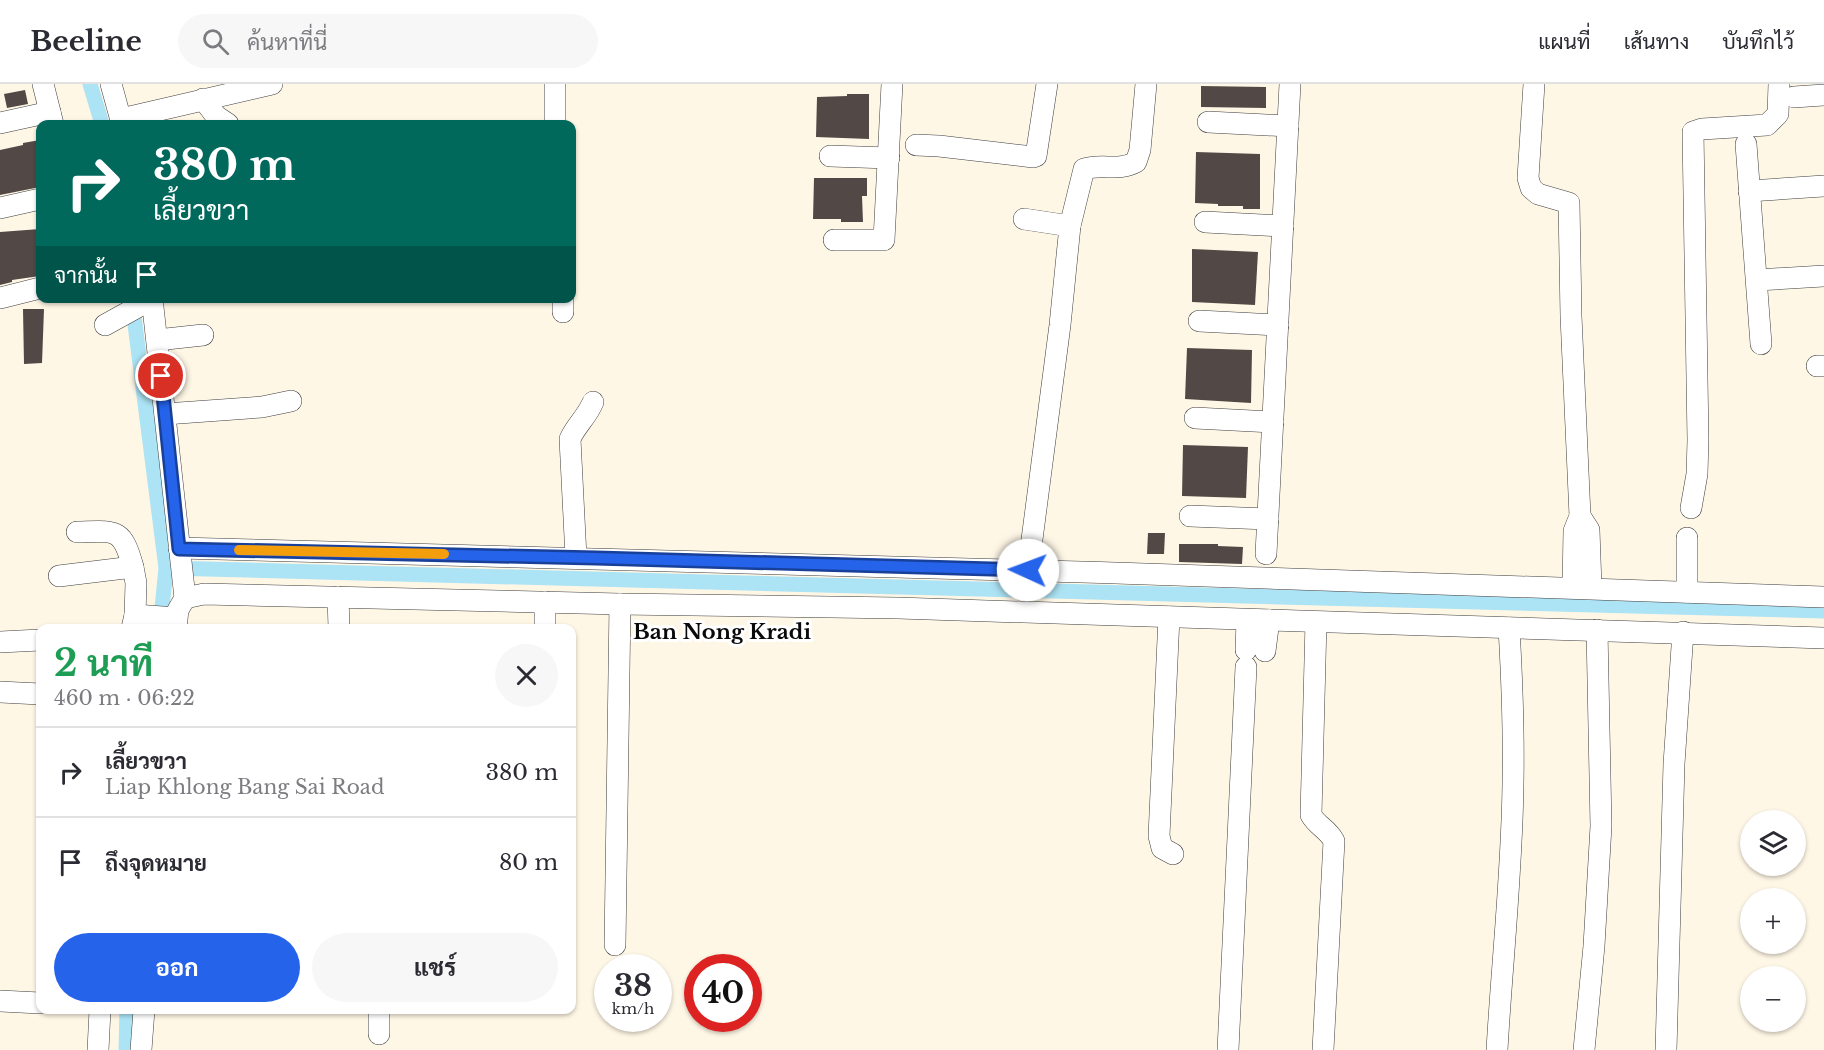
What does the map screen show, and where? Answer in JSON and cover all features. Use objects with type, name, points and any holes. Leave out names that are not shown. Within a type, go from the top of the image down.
[{"type":"street","points":[[0,123],[51,118],[43,84]]},
{"type":"street","points":[[111,84],[120,120]]},
{"type":"street","points":[[128,120],[203,99],[272,84]]},
{"type":"street","points":[[555,84],[555,120]]},
{"type":"street","points":[[834,240],[884,240],[892,84]]},
{"type":"street","points":[[916,145],[1036,156],[1047,84]]},
{"type":"street","points":[[1028,570],[1060,325],[1070,226],[1084,169],[1096,165],[1127,167],[1136,162],[1140,150],[1146,84]]},
{"type":"street","points":[[1266,554],[1290,84]]},
{"type":"street","points":[[1534,84],[1528,178],[1531,188],[1538,194],[1569,203],[1571,316],[1580,516],[1589,530],[1582,587]]},
{"type":"street","points":[[1691,508],[1697,474],[1698,440],[1693,132],[1702,129],[1767,125],[1778,114],[1786,90],[1824,95]]},
{"type":"street","points":[[203,99],[222,120]]},
{"type":"street","points":[[1208,122],[1288,126]]},
{"type":"street","points":[[1746,144],[1761,344]]},
{"type":"street","points":[[830,156],[889,158]]},
{"type":"street","points":[[1749,191],[1824,186]]},
{"type":"street","points":[[0,208],[36,200]]},
{"type":"street","points":[[1024,219],[1070,226]]},
{"type":"street","points":[[1205,222],[1283,226]]},
{"type":"street","points":[[1757,280],[1824,276]]},
{"type":"street","points":[[0,298],[36,289]]},
{"type":"street","points":[[110,322],[145,303]]},
{"type":"street","points":[[77,532],[108,531],[117,534],[127,545],[134,567],[136,619],[173,621],[184,593],[157,340],[151,303]]},
{"type":"street","points":[[1199,321],[1278,325]]},
{"type":"street","points":[[157,340],[203,335]]},
{"type":"street","points":[[165,414],[262,407],[291,401]]},
{"type":"street","points":[[576,557],[570,439],[572,433],[589,414],[593,402]]},
{"type":"street","points":[[1195,418],[1273,422]]},
{"type":"street","points":[[1190,516],[1268,519]]},
{"type":"street","points":[[1687,538],[1687,592]]},
{"type":"street","points":[[179,552],[576,557],[1582,587],[1824,597]]},
{"type":"street","points":[[59,576],[134,567]]},
{"type":"street","points":[[184,593],[620,604],[898,608],[1824,638]]},
{"type":"street","points":[[338,597],[339,624]]},
{"type":"street","points":[[545,602],[545,624]]},
{"type":"street","points":[[615,945],[620,604]]},
{"type":"street","points":[[1169,617],[1159,836],[1162,848],[1173,854]]},
{"type":"street","points":[[1247,620],[1255,658]]},
{"type":"street","points":[[1228,1050],[1245,691],[1269,620]]},
{"type":"street","points":[[1316,622],[1311,815],[1317,824],[1329,831],[1334,841],[1323,1050]]},
{"type":"street","points":[[1497,1050],[1513,795],[1513,688],[1509,628]]},
{"type":"street","points":[[1584,1050],[1594,946],[1601,826],[1597,630]]},
{"type":"street","points":[[1665,1050],[1674,764],[1683,632]]},
{"type":"street","points":[[0,642],[36,640]]},
{"type":"street","points":[[0,692],[36,694]]},
{"type":"street","points":[[0,1001],[36,1003]]},
{"type":"street","points":[[98,1050],[100,1014]]},
{"type":"street","points":[[141,1050],[144,1014]]},
{"type":"street","points":[[379,1014],[379,1034]]},
{"type":"building","points":[[1201,86],[1266,87],[1266,108],[1201,107]]},
{"type":"building","points":[[25,90],[28,104],[7,108],[4,94]]},
{"type":"building","points":[[847,94],[869,94],[869,139],[816,137],[817,97],[847,96]]},
{"type":"building","points":[[36,141],[36,188],[0,195],[0,150],[23,145],[23,143]]},
{"type":"building","points":[[1196,152],[1260,154],[1260,209],[1195,203]]},
{"type":"building","points":[[814,178],[867,178],[867,196],[862,196],[863,222],[813,219]]},
{"type":"building","points":[[36,229],[36,277],[12,280],[12,282],[0,285],[0,232]]},
{"type":"building","points":[[1192,249],[1258,252],[1255,305],[1192,302]]},
{"type":"building","points":[[23,309],[44,309],[42,363],[24,364]]},
{"type":"building","points":[[1187,348],[1252,350],[1251,403],[1185,399]]},
{"type":"building","points":[[1183,445],[1248,447],[1246,498],[1182,496]]},
{"type":"building","points":[[1148,533],[1165,533],[1164,554],[1147,554]]},
{"type":"building","points":[[1179,544],[1218,544],[1218,546],[1243,547],[1242,564],[1179,562]]},
{"type":"waterway","points":[[90,84],[101,120]]},
{"type":"waterway","points":[[132,303],[166,568],[160,624]]},
{"type":"waterway","points":[[166,568],[1824,611]]},
{"type":"waterway","points":[[126,1050],[127,1014]]},
{"type":"slow traffic","points":[[239,550],[444,554]]},
{"type":"district","name":"Ban Nong Kradi","points":[[722,632]]},
{"type":"route","points":[[161,376],[179,549],[1028,570]]}]
